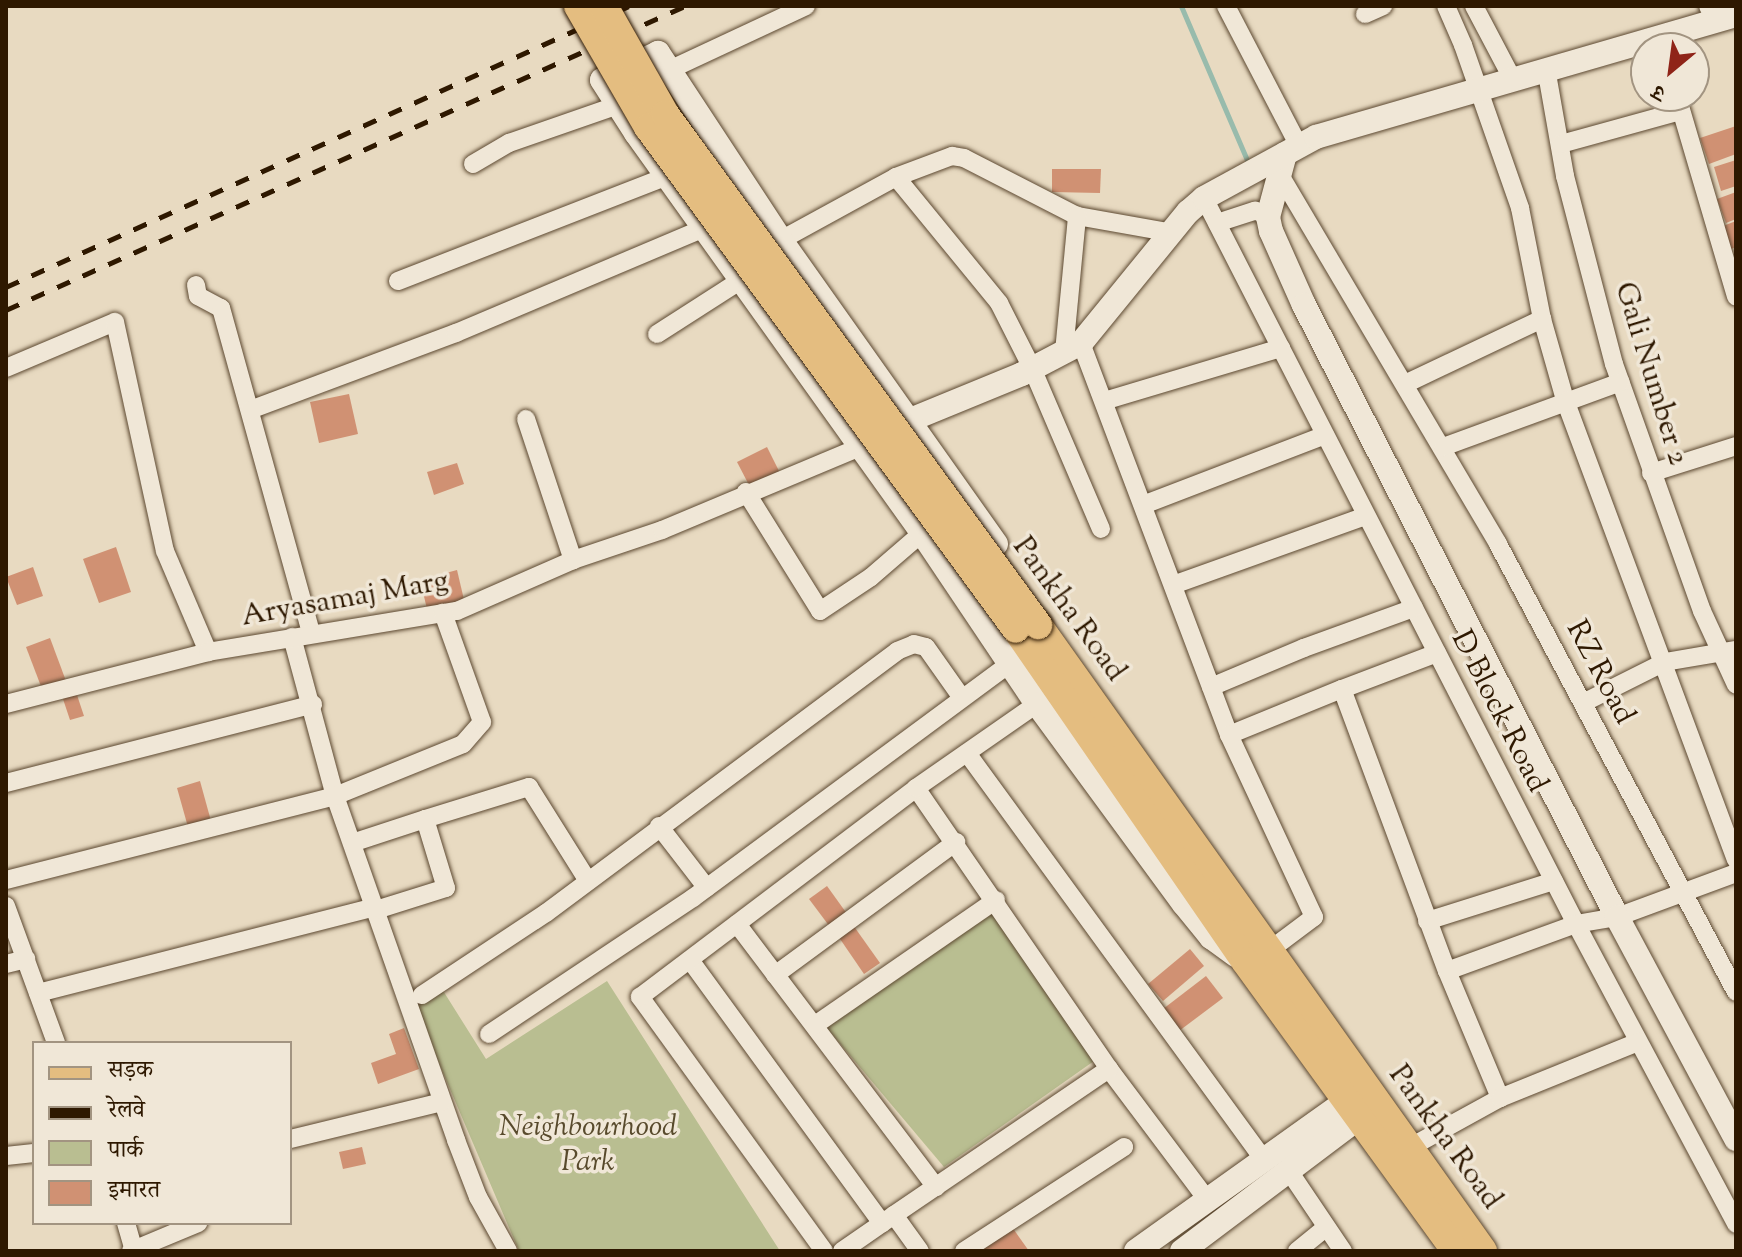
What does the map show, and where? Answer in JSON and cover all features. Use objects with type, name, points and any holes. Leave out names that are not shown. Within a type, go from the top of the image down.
[{"type":"main road","name":"Pankha Road","points":[[578,6],[648,127],[1027,627]]},
{"type":"main road","name":"Pankha Road","points":[[604,6],[673,126],[1362,1103],[1456,1251]]},
{"type":"main road","name":"Pankha Road","points":[[1362,1103],[1409,1148],[1483,1251]]},
{"type":"street","points":[[669,70],[806,6]]},
{"type":"street","name":"RZ Road","points":[[1226,6],[1288,158],[1405,384],[1443,447],[1583,703],[1736,992]]},
{"type":"street","points":[[1365,14],[1383,6]]},
{"type":"street","points":[[1446,6],[1520,208],[1542,319],[1565,400],[1736,859]]},
{"type":"street","points":[[1474,6],[1512,78]]},
{"type":"street","points":[[1683,32],[1720,14]]},
{"type":"street","points":[[859,444],[1032,368],[1072,347],[1095,331],[1168,232],[1204,198],[1288,158],[1316,137],[1546,68],[1630,49]]},
{"type":"street","points":[[655,52],[669,70],[781,240],[1249,899],[1257,956],[1211,937],[1193,915],[1037,704],[922,533],[602,80],[655,52]]},
{"type":"street","name":"Gali Number 2","points":[[1546,68],[1585,257],[1621,382],[1702,611],[1729,652],[1736,685]]},
{"type":"street","points":[[473,164],[509,143],[618,105]]},
{"type":"street","points":[[1561,144],[1655,112]]},
{"type":"street","points":[[1681,112],[1736,297]]},
{"type":"street","points":[[781,240],[896,177],[952,156],[964,158],[1077,216],[1168,232]]},
{"type":"street","points":[[1288,158],[1269,214],[1271,231],[1304,305],[1617,917],[1736,1139]]},
{"type":"street","points":[[398,281],[667,176]]},
{"type":"street","points":[[896,177],[999,303],[1032,368],[1101,529]]},
{"type":"street","name":"D Block Road","points":[[1204,198],[1576,924],[1736,1224]]},
{"type":"street","points":[[1217,223],[1255,211],[1269,214]]},
{"type":"street","points":[[1077,216],[1072,347],[1104,401],[1229,735],[1314,917],[1257,956]]},
{"type":"street","points":[[250,410],[456,333],[704,228]]},
{"type":"street","points":[[657,334],[741,280]]},
{"type":"street","points":[[196,285],[198,296],[221,308],[311,633]]},
{"type":"street","points":[[1405,384],[1542,319]]},
{"type":"street","points":[[6,368],[115,322],[165,551],[208,652]]},
{"type":"street","points":[[1104,401],[1281,348]]},
{"type":"street","points":[[1443,447],[1621,382]]},
{"type":"street","points":[[526,419],[573,560]]},
{"type":"street","points":[[1143,505],[1325,435]]},
{"type":"street","name":"Aryasamaj Marg","points":[[6,704],[208,652],[457,611],[573,560],[662,530],[859,444]]},
{"type":"street","points":[[1651,473],[1736,446]]},
{"type":"street","points":[[746,492],[820,611],[871,577],[922,533]]},
{"type":"street","points":[[1173,585],[1366,516]]},
{"type":"street","points":[[1211,687],[1304,648],[1414,608]]},
{"type":"street","points":[[6,880],[335,796],[463,744],[482,722],[443,613]]},
{"type":"street","points":[[292,637],[313,704],[335,796],[442,1102],[478,1197],[508,1251]]},
{"type":"street","points":[[422,995],[588,881],[897,651],[914,644],[926,647],[962,698]]},
{"type":"street","points":[[1583,703],[1665,662],[1729,652]]},
{"type":"street","points":[[1229,735],[1437,653]]},
{"type":"street","points":[[489,1034],[707,888],[1009,664]]},
{"type":"street","points":[[1342,689],[1427,921],[1500,1098]]},
{"type":"street","points":[[6,783],[313,704]]},
{"type":"street","points":[[824,1251],[640,997],[916,788],[1037,704]]},
{"type":"street","points":[[967,753],[1264,1160]]},
{"type":"street","points":[[352,843],[529,787],[588,881]]},
{"type":"street","points":[[916,788],[996,900],[1109,1069],[1208,1201]]},
{"type":"street","points":[[38,993],[446,888],[425,819]]},
{"type":"street","points":[[659,826],[707,888]]},
{"type":"street","points":[[775,975],[956,842]]},
{"type":"street","points":[[1447,971],[1576,924],[1617,917],[1736,873]]},
{"type":"street","points":[[1427,921],[1554,881]]},
{"type":"street","points":[[815,1025],[996,900]]},
{"type":"street","points":[[6,906],[55,1041]]},
{"type":"street","points":[[737,924],[936,1187]]},
{"type":"street","points":[[6,964],[26,959]]},
{"type":"street","points":[[690,960],[888,1219],[920,1251]]},
{"type":"street","points":[[1409,1148],[1500,1098],[1638,1042]]},
{"type":"street","points":[[842,1251],[1109,1069]]},
{"type":"street","points":[[292,1139],[442,1102]]},
{"type":"street","points":[[1136,1251],[1264,1160],[1362,1103]]},
{"type":"street","points":[[1182,1251],[1289,1171],[1362,1103]]},
{"type":"street","points":[[964,1251],[1124,1147]]},
{"type":"street","points":[[6,1156],[32,1153]]},
{"type":"street","points":[[1289,1171],[1343,1251]]},
{"type":"street","points":[[126,1225],[133,1251],[193,1225]]},
{"type":"street","points":[[1297,1251],[1325,1228]]},
{"type":"green space","points":[[993,913],[1094,1061],[944,1167],[826,1027]]},
{"type":"green space","name":"Neighbourhood Park","points":[[607,981],[780,1251],[519,1251],[415,1007],[442,989],[486,1059]]},
{"type":"building","points":[[1736,126],[1736,154],[1709,164],[1700,138]]},
{"type":"building","points":[[1736,160],[1736,186],[1721,191],[1714,167]]},
{"type":"building","points":[[1052,169],[1101,169],[1100,193],[1052,192]]},
{"type":"building","points":[[1736,192],[1736,219],[1726,223],[1717,199]]},
{"type":"building","points":[[1736,221],[1736,247],[1731,249],[1723,226]]},
{"type":"building","points":[[349,394],[358,434],[319,443],[310,402]]},
{"type":"building","points":[[767,447],[780,473],[750,487],[737,462]]},
{"type":"building","points":[[457,463],[464,484],[434,495],[427,472]]},
{"type":"building","points":[[116,547],[131,592],[99,603],[83,559]]},
{"type":"building","points":[[33,567],[43,596],[17,605],[6,577]]},
{"type":"building","points":[[457,570],[465,604],[428,613],[420,580]]},
{"type":"building","points":[[50,638],[66,681],[42,689],[26,647]]},
{"type":"building","points":[[75,689],[84,716],[70,720],[61,693]]},
{"type":"building","points":[[200,781],[211,821],[188,827],[177,788]]},
{"type":"building","points":[[827,886],[850,918],[833,931],[809,899]]},
{"type":"building","points":[[853,925],[880,963],[864,974],[838,936]]},
{"type":"building","points":[[1190,949],[1204,966],[1163,1001],[1148,984]]},
{"type":"building","points":[[1206,976],[1223,998],[1179,1031],[1163,1009]]},
{"type":"building","points":[[404,1028],[419,1069],[378,1084],[371,1063],[396,1054],[389,1034]]},
{"type":"building","points":[[362,1147],[366,1164],[343,1169],[339,1152]]},
{"type":"building","points":[[1012,1227],[1029,1251],[978,1251]]},
{"type":"waterway","points":[[1181,6],[1248,162]]},
{"type":"railway","points":[[6,287],[629,6]]},
{"type":"railway","points":[[6,310],[685,6]]}]
